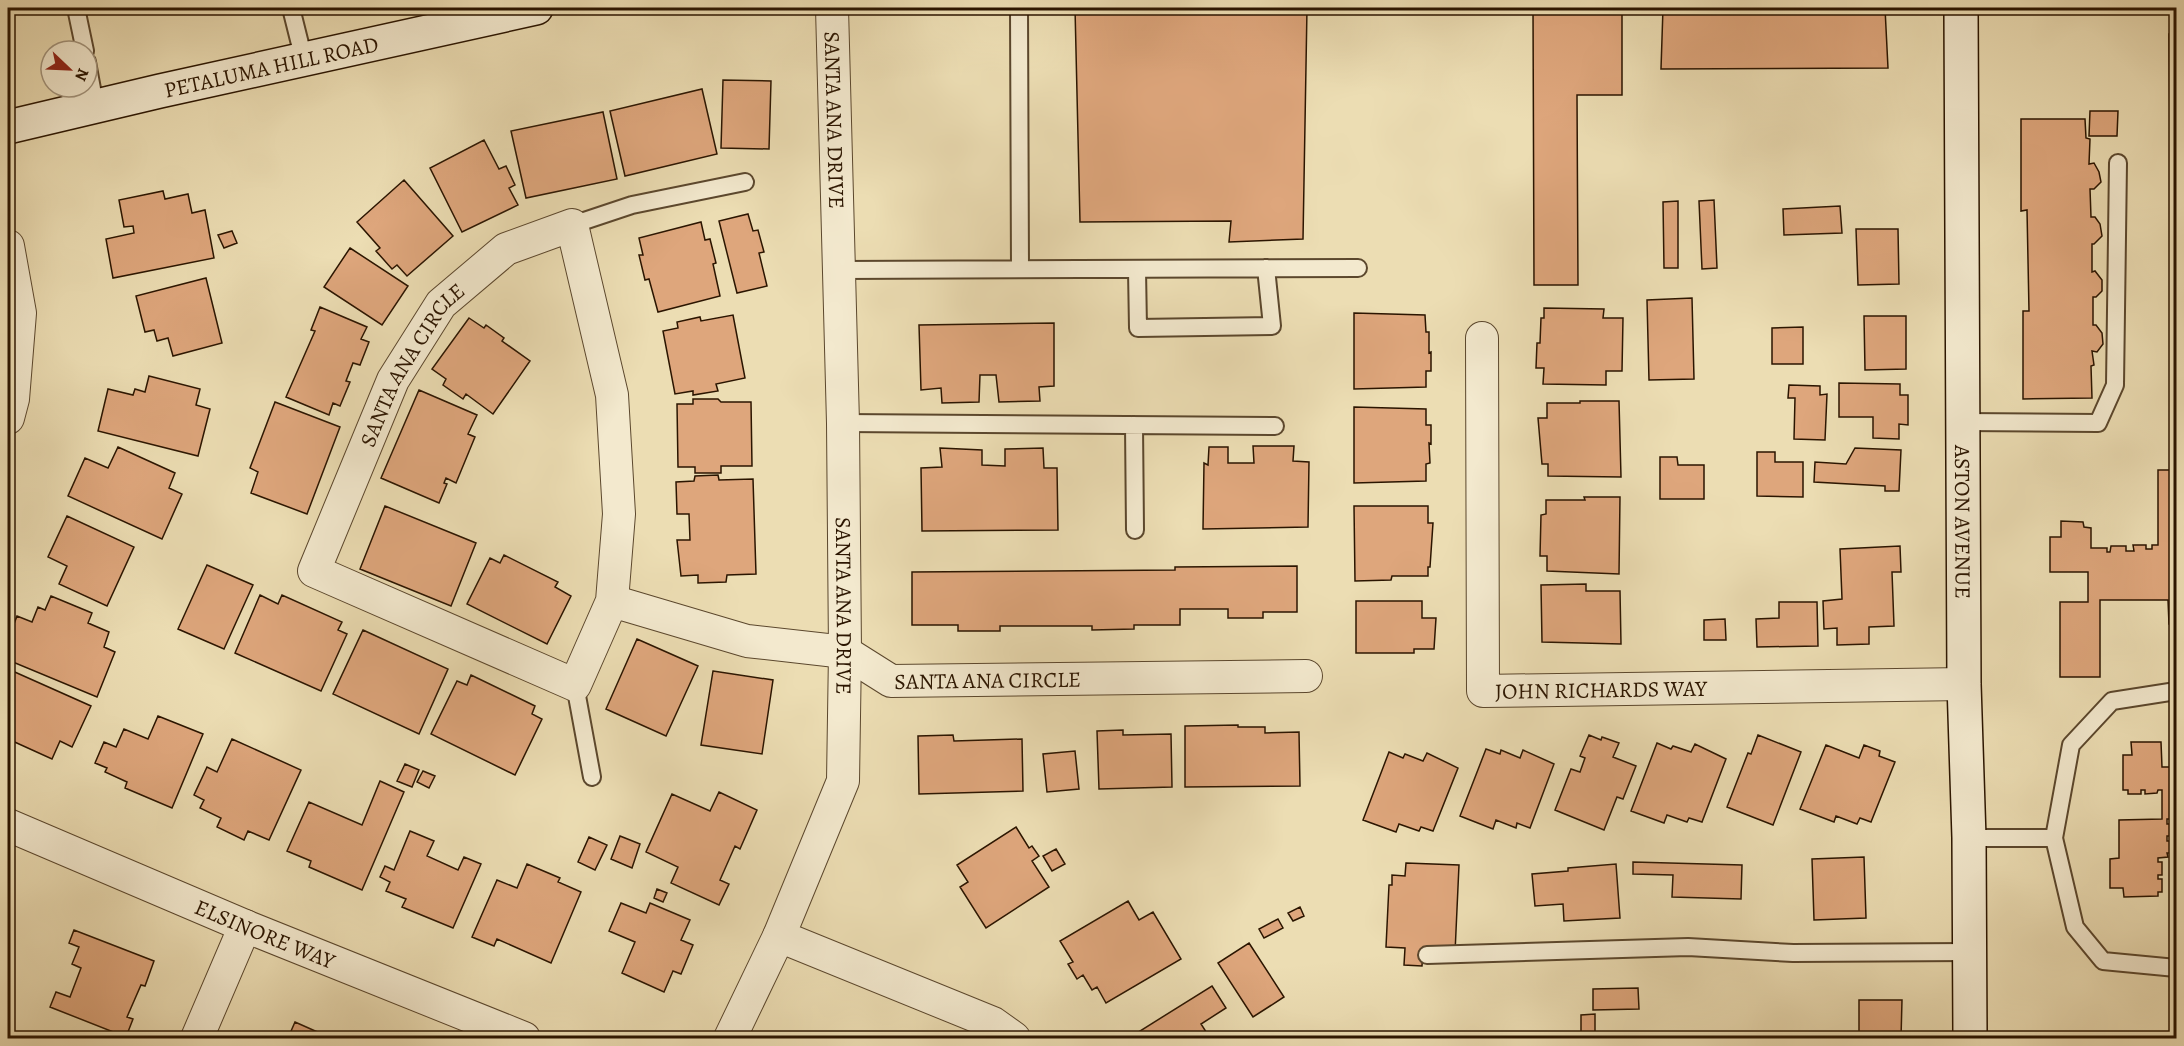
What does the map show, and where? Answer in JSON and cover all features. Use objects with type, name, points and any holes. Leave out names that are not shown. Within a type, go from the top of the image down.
[{"type":"street","name":"PETALUMA HILL ROAD","points":[[8,127],[96,105],[536,8]]},
{"type":"street","name":"SANTA ANA DRIVE","points":[[730,1038],[779,936],[843,781],[845,652],[843,423],[832,8]]},
{"type":"street","name":"ASTON AVENUE","points":[[1961,8],[1964,684],[1969,838],[1970,1038]]},
{"type":"street","points":[[572,225],[612,395],[619,514],[612,601],[575,685]]},
{"type":"street","name":"SANTA ANA CIRCLE","points":[[572,225],[506,249],[441,304],[393,380],[314,571],[575,685]]},
{"type":"street","points":[[8,246],[20,313],[13,399],[8,418]]},
{"type":"street","name":"JOHN RICHARDS WAY","points":[[1482,338],[1483,691],[1964,684]]},
{"type":"street","name":"SANTA ANA CIRCLE","points":[[612,601],[747,641],[845,652],[891,681],[1306,676]]},
{"type":"street","name":"ELSINORE WAY","points":[[8,825],[245,926],[524,1038]]},
{"type":"street","points":[[197,1038],[245,926]]},
{"type":"street","points":[[779,936],[993,1023],[1014,1038]]},
{"type":"lane","points":[[76,8],[82,39]]},
{"type":"lane","points":[[291,8],[304,60]]},
{"type":"lane","points":[[1019,8],[1020,269]]},
{"type":"lane","points":[[95,99],[96,105]]},
{"type":"lane","points":[[1963,422],[2098,423],[2115,385],[2118,163]]},
{"type":"lane","points":[[572,225],[632,205],[745,182]]},
{"type":"lane","points":[[1137,270],[1138,327],[1272,326],[1266,268]]},
{"type":"lane","points":[[840,270],[1358,268]]},
{"type":"lane","points":[[843,423],[1275,426]]},
{"type":"lane","points":[[1134,425],[1135,530]]},
{"type":"lane","points":[[575,685],[592,777]]},
{"type":"lane","points":[[2176,692],[2112,701],[2071,745],[2055,838],[2075,927],[2103,961],[2176,968]]},
{"type":"lane","points":[[1969,838],[2055,838]]},
{"type":"lane","points":[[1427,955],[1688,947],[1793,953],[1968,952]]},
{"type":"building","points":[[1075,8],[1307,8],[1303,239],[1229,242],[1231,221],[1080,222]]},
{"type":"building","points":[[1533,8],[1622,8],[1622,95],[1577,95],[1578,285],[1534,285]]},
{"type":"building","points":[[1663,8],[1885,8],[1888,68],[1661,69]]},
{"type":"building","points":[[2169,34],[2176,34],[2176,331],[2172,331]]},
{"type":"building","points":[[723,80],[771,81],[769,149],[721,148]]},
{"type":"building","points":[[702,89],[717,154],[625,176],[610,111]]},
{"type":"building","points":[[2090,111],[2118,111],[2117,136],[2089,136]]},
{"type":"building","points":[[603,112],[617,179],[526,198],[511,131]]},
{"type":"building","points":[[2021,119],[2085,119],[2086,138],[2090,139],[2089,164],[2094,163],[2099,172],[2101,182],[2094,189],[2090,189],[2091,217],[2095,217],[2100,224],[2102,236],[2092,244],[2092,272],[2095,271],[2102,280],[2102,291],[2093,297],[2093,325],[2096,325],[2102,333],[2103,344],[2097,352],[2092,351],[2094,365],[2091,366],[2092,398],[2023,399],[2023,311],[2029,311],[2027,210],[2021,211]]},
{"type":"building","points":[[484,140],[499,169],[506,166],[515,185],[509,188],[518,205],[462,232],[430,168]]},
{"type":"building","points":[[404,180],[453,236],[407,276],[397,265],[392,269],[376,251],[380,248],[357,222]]},
{"type":"building","points":[[163,191],[165,199],[188,194],[192,213],[205,210],[214,258],[113,278],[106,239],[134,233],[133,226],[124,227],[119,200]]},
{"type":"building","points":[[1714,200],[1717,268],[1702,269],[1699,201]]},
{"type":"building","points":[[1678,201],[1678,268],[1664,268],[1663,202]]},
{"type":"building","points":[[1840,206],[1842,233],[1784,235],[1783,209]]},
{"type":"building","points":[[748,214],[753,231],[758,230],[764,252],[759,253],[767,286],[737,293],[719,221]]},
{"type":"building","points":[[701,222],[705,240],[710,239],[720,296],[658,312],[649,279],[645,280],[639,255],[643,255],[639,238]]},
{"type":"building","points":[[1856,229],[1898,229],[1899,284],[1858,285]]},
{"type":"building","points":[[232,231],[237,243],[224,248],[218,235]]},
{"type":"building","points":[[350,248],[408,286],[382,325],[324,287]]},
{"type":"building","points":[[206,278],[222,343],[173,356],[168,338],[157,341],[154,330],[145,332],[136,296]]},
{"type":"building","points":[[1692,298],[1694,379],[1649,380],[1647,300]]},
{"type":"building","points":[[320,307],[367,327],[361,339],[369,342],[360,365],[353,363],[346,381],[350,382],[340,406],[333,403],[329,415],[286,397],[315,331],[311,330]]},
{"type":"building","points":[[1544,308],[1604,309],[1603,318],[1623,318],[1622,371],[1606,371],[1606,385],[1543,384],[1544,368],[1536,368],[1537,343],[1540,343],[1541,318],[1544,318]]},
{"type":"building","points":[[1354,313],[1425,315],[1426,332],[1429,332],[1429,353],[1431,352],[1431,371],[1426,371],[1426,387],[1354,389]]},
{"type":"building","points":[[733,315],[745,378],[716,384],[718,391],[693,395],[693,391],[675,394],[663,331],[678,328],[677,322],[700,317],[701,321]]},
{"type":"building","points":[[1864,316],[1906,316],[1906,369],[1865,370]]},
{"type":"building","points":[[469,318],[484,328],[486,325],[504,338],[502,341],[530,361],[493,414],[466,394],[463,399],[443,385],[446,379],[432,369]]},
{"type":"building","points":[[1054,323],[1054,386],[1039,387],[1040,401],[999,402],[996,375],[980,375],[979,402],[942,403],[941,388],[921,390],[919,325]]},
{"type":"building","points":[[1803,327],[1803,364],[1772,364],[1772,328]]},
{"type":"building","points":[[149,376],[200,389],[196,405],[210,409],[198,456],[98,431],[108,389],[133,395],[135,389],[145,392]]},
{"type":"building","points":[[1839,383],[1900,384],[1900,395],[1908,395],[1908,425],[1899,424],[1899,439],[1873,438],[1873,417],[1839,417]]},
{"type":"building","points":[[1789,385],[1820,386],[1820,395],[1827,394],[1825,440],[1794,439],[1795,398],[1788,398]]},
{"type":"building","points":[[419,390],[477,415],[468,434],[475,437],[456,483],[446,478],[444,483],[447,484],[439,503],[381,478]]},
{"type":"building","points":[[693,399],[751,402],[752,466],[721,466],[721,473],[695,473],[695,467],[678,467],[677,404],[693,404]]},
{"type":"building","points":[[1580,401],[1619,401],[1621,477],[1548,476],[1548,464],[1542,464],[1538,418],[1547,418],[1547,403],[1580,403]]},
{"type":"building","points":[[275,402],[340,427],[307,514],[251,493],[258,472],[250,468]]},
{"type":"building","points":[[1354,407],[1426,409],[1426,425],[1431,425],[1431,444],[1429,443],[1430,463],[1426,464],[1426,481],[1354,483]]},
{"type":"building","points":[[1253,446],[1294,446],[1293,461],[1309,462],[1308,527],[1203,529],[1204,463],[1208,465],[1209,447],[1228,447],[1228,463],[1254,463]]},
{"type":"building","points":[[118,447],[175,473],[169,488],[182,494],[162,539],[68,496],[85,458],[108,468]]},
{"type":"building","points":[[940,448],[982,450],[982,465],[1005,466],[1005,449],[1043,448],[1044,468],[1057,468],[1058,530],[922,531],[921,468],[942,467]]},
{"type":"building","points":[[1855,448],[1901,450],[1899,491],[1885,491],[1885,486],[1814,482],[1815,462],[1846,464]]},
{"type":"building","points":[[1757,452],[1775,452],[1775,462],[1803,462],[1803,497],[1757,496]]},
{"type":"building","points":[[1660,457],[1677,457],[1678,465],[1704,465],[1704,499],[1660,499]]},
{"type":"building","points":[[2158,470],[2176,470],[2176,548],[2170,548],[2170,571],[2176,571],[2176,624],[2169,624],[2168,600],[2100,600],[2100,677],[2060,677],[2060,602],[2088,602],[2088,572],[2050,572],[2050,537],[2061,537],[2061,521],[2083,522],[2084,527],[2091,528],[2091,548],[2107,548],[2107,552],[2110,552],[2111,546],[2126,546],[2126,551],[2134,551],[2133,545],[2146,545],[2146,549],[2152,549],[2152,545],[2158,545]]},
{"type":"building","points":[[718,475],[719,480],[753,479],[756,574],[727,575],[726,582],[698,583],[698,575],[681,576],[677,540],[690,540],[689,514],[677,514],[676,482],[694,481],[695,476]]},
{"type":"building","points":[[1584,497],[1620,497],[1619,574],[1547,571],[1547,556],[1540,556],[1541,515],[1546,514],[1546,500],[1585,500]]},
{"type":"building","points":[[385,506],[476,543],[451,606],[360,569]]},
{"type":"building","points":[[1354,506],[1428,506],[1428,523],[1433,523],[1428,576],[1392,576],[1391,580],[1355,581]]},
{"type":"building","points":[[67,516],[134,547],[107,606],[59,584],[67,566],[48,557]]},
{"type":"building","points":[[1900,546],[1901,572],[1892,572],[1894,626],[1869,627],[1869,644],[1837,645],[1837,628],[1824,629],[1823,601],[1842,599],[1840,549]]},
{"type":"building","points":[[504,555],[558,582],[555,587],[571,596],[547,644],[467,604],[490,558],[500,563]]},
{"type":"building","points":[[207,565],[253,585],[224,649],[178,629]]},
{"type":"building","points":[[1297,566],[1297,612],[1263,612],[1263,618],[1228,618],[1228,609],[1180,609],[1180,625],[1134,625],[1134,629],[1092,630],[1092,626],[1000,626],[1000,631],[958,631],[958,625],[912,625],[912,572],[1175,570],[1175,567]]},
{"type":"building","points":[[1586,584],[1586,591],[1620,591],[1621,644],[1542,642],[1541,585]]},
{"type":"building","points":[[260,595],[278,604],[282,595],[342,622],[338,630],[347,634],[321,691],[235,653]]},
{"type":"building","points":[[51,596],[92,613],[88,623],[109,632],[104,647],[115,652],[97,697],[8,660],[8,640],[17,616],[32,622],[38,607],[45,610]]},
{"type":"building","points":[[1356,601],[1422,601],[1422,618],[1436,618],[1434,649],[1414,649],[1414,653],[1356,653]]},
{"type":"building","points":[[1779,602],[1817,602],[1818,646],[1757,647],[1756,619],[1779,618]]},
{"type":"building","points":[[1725,619],[1726,640],[1704,640],[1704,620]]},
{"type":"building","points":[[363,630],[448,669],[419,734],[333,694]]},
{"type":"building","points":[[637,639],[698,666],[666,736],[606,709]]},
{"type":"building","points":[[8,669],[91,706],[72,747],[60,741],[52,759],[8,739],[12,724],[8,722]]},
{"type":"building","points":[[713,671],[773,680],[762,754],[701,745]]},
{"type":"building","points":[[471,675],[535,706],[532,714],[542,719],[515,775],[431,734],[457,681],[467,685]]},
{"type":"building","points":[[158,716],[203,734],[172,808],[125,788],[127,782],[105,772],[107,768],[95,763],[104,742],[116,747],[124,729],[148,739]]},
{"type":"building","points":[[1238,725],[1238,727],[1265,727],[1265,733],[1299,732],[1300,786],[1185,787],[1185,726]]},
{"type":"building","points":[[1123,730],[1123,735],[1171,734],[1172,787],[1099,789],[1097,731]]},
{"type":"building","points":[[953,735],[954,741],[1022,739],[1023,791],[919,794],[918,736]]},
{"type":"building","points":[[1589,735],[1619,743],[1613,757],[1636,766],[1623,799],[1617,797],[1604,830],[1555,810],[1571,769],[1580,772],[1585,758],[1580,756]]},
{"type":"building","points":[[1758,735],[1801,752],[1773,825],[1727,807],[1748,753],[1751,754]]},
{"type":"building","points":[[232,739],[301,770],[269,840],[248,831],[244,840],[217,827],[221,818],[200,808],[204,800],[194,795],[207,767],[217,772]]},
{"type":"building","points":[[2131,742],[2161,742],[2162,767],[2176,767],[2176,819],[2167,819],[2167,824],[2171,824],[2171,836],[2167,836],[2167,841],[2171,841],[2171,853],[2167,853],[2168,857],[2158,858],[2158,862],[2162,862],[2162,875],[2158,875],[2158,879],[2162,879],[2162,892],[2158,892],[2158,896],[2124,897],[2123,888],[2110,888],[2110,859],[2119,858],[2119,820],[2162,819],[2162,790],[2145,794],[2145,790],[2141,790],[2141,794],[2128,794],[2128,790],[2123,790],[2123,755],[2132,755]]},
{"type":"building","points":[[1657,743],[1671,749],[1673,746],[1691,752],[1695,744],[1726,759],[1702,822],[1689,818],[1687,822],[1667,815],[1664,823],[1631,811]]},
{"type":"building","points":[[1826,745],[1859,758],[1864,745],[1880,751],[1879,756],[1895,762],[1871,822],[1860,818],[1857,824],[1836,816],[1834,822],[1800,809]]},
{"type":"building","points":[[1486,749],[1500,754],[1501,750],[1520,758],[1523,750],[1554,764],[1530,828],[1517,823],[1516,828],[1496,820],[1493,829],[1460,816]]},
{"type":"building","points":[[1075,751],[1079,789],[1047,792],[1043,754]]},
{"type":"building","points":[[1389,752],[1403,758],[1405,754],[1423,761],[1427,753],[1458,768],[1433,831],[1421,827],[1419,831],[1399,824],[1396,832],[1363,820]]},
{"type":"building","points":[[405,764],[419,770],[412,787],[397,781]]},
{"type":"building","points":[[423,771],[435,776],[429,788],[417,782]]},
{"type":"building","points":[[380,781],[404,792],[362,890],[309,867],[311,861],[287,851],[309,802],[362,825]]},
{"type":"building","points":[[719,792],[757,810],[740,849],[735,846],[720,880],[729,884],[719,905],[671,883],[678,867],[646,852],[672,794],[710,811]]},
{"type":"building","points":[[1016,827],[1029,848],[1032,846],[1039,856],[1032,861],[1049,887],[986,928],[960,887],[968,882],[957,865]]},
{"type":"building","points":[[410,831],[434,841],[427,856],[458,870],[464,857],[481,864],[453,928],[402,907],[406,899],[386,891],[390,882],[380,877],[385,866],[394,870]]},
{"type":"building","points":[[620,836],[640,844],[632,868],[611,859]]},
{"type":"building","points":[[589,837],[607,845],[595,870],[578,862]]},
{"type":"building","points":[[1056,849],[1065,864],[1052,871],[1043,856]]},
{"type":"building","points":[[1864,857],[1866,918],[1814,920],[1812,859]]},
{"type":"building","points":[[1633,862],[1742,865],[1741,899],[1672,897],[1673,875],[1633,874]]},
{"type":"building","points":[[1406,863],[1459,865],[1455,953],[1423,951],[1422,966],[1404,965],[1405,948],[1386,947],[1389,885],[1392,885],[1392,875],[1405,876]]},
{"type":"building","points":[[527,864],[560,878],[558,882],[581,892],[551,963],[497,939],[494,946],[472,937],[497,880],[517,888]]},
{"type":"building","points":[[1616,864],[1620,918],[1564,921],[1563,904],[1535,906],[1532,874]]},
{"type":"building","points":[[657,889],[667,893],[663,902],[654,898]]},
{"type":"building","points":[[1128,901],[1139,920],[1153,912],[1181,959],[1106,1003],[1097,987],[1092,990],[1083,975],[1077,979],[1068,964],[1073,962],[1060,941]]},
{"type":"building","points":[[621,903],[646,913],[650,903],[690,920],[681,940],[693,945],[681,974],[673,971],[664,992],[622,973],[635,942],[609,931]]},
{"type":"building","points":[[1300,907],[1304,916],[1293,921],[1288,913]]},
{"type":"building","points":[[1278,919],[1283,928],[1264,938],[1259,929]]},
{"type":"building","points":[[74,930],[154,961],[145,986],[141,985],[127,1017],[133,1019],[126,1037],[50,1007],[56,992],[70,997],[81,968],[72,964],[79,947],[69,943]]},
{"type":"building","points":[[1249,943],[1284,997],[1253,1017],[1218,963]]},
{"type":"building","points":[[1212,986],[1226,1008],[1201,1024],[1210,1038],[1133,1038],[1132,1036]]},
{"type":"building","points":[[1638,988],[1639,1009],[1593,1010],[1593,989]]},
{"type":"building","points":[[1859,1000],[1902,1000],[1901,1038],[1859,1038]]},
{"type":"building","points":[[1595,1014],[1595,1038],[1581,1038],[1581,1015]]},
{"type":"building","points":[[295,1022],[331,1038],[288,1038]]},
{"type":"building","points":[[50,1033],[62,1038],[48,1038]]}]
